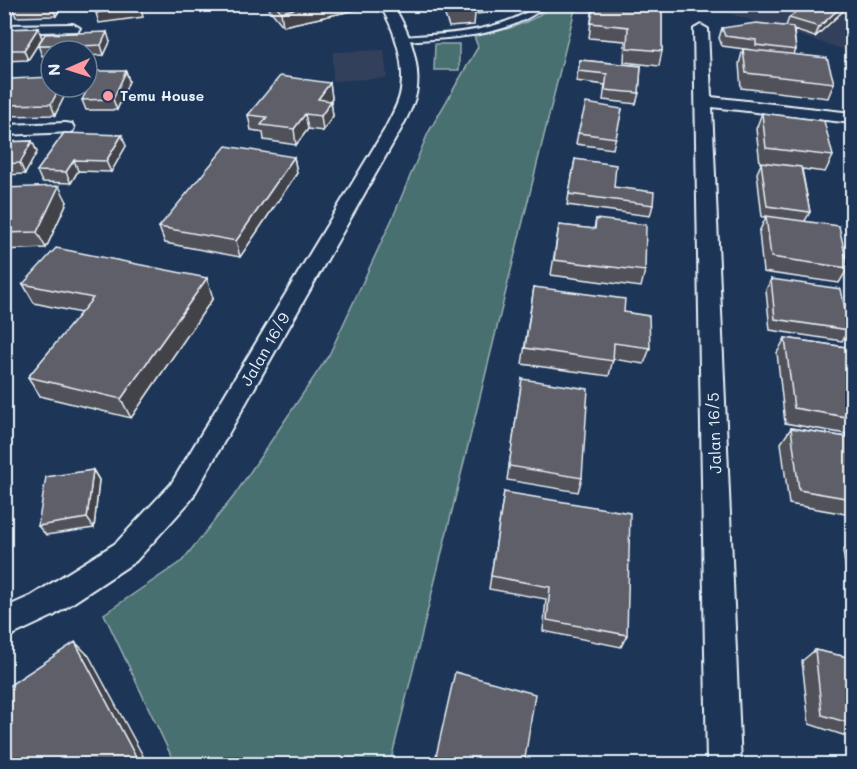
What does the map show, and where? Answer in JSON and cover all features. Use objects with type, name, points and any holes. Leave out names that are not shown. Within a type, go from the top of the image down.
[{"type":"street","name":"Jalan 16/9","points":[[4,624],[42,606],[126,552],[182,492],[393,129],[409,93],[406,55],[391,12],[385,4]]},
{"type":"street","points":[[4,29],[73,28]]},
{"type":"street","name":"Jalan 16/5","points":[[701,29],[724,765]]},
{"type":"street","points":[[703,101],[852,118]]},
{"type":"street","points":[[4,130],[66,128]]},
{"type":"lane","points":[[400,39],[447,35],[497,27],[514,22],[545,4]]},
{"type":"shaded area","points":[[847,4],[852,6],[852,52],[702,5]]},
{"type":"shaded area","points":[[384,50],[387,78],[333,81],[333,52]]},
{"type":"green space","points":[[552,5],[576,5],[390,764],[175,764],[104,614],[182,561],[234,496],[329,355],[393,217],[428,133],[478,47],[474,36],[525,22],[535,18]]},
{"type":"green space","points":[[435,44],[459,44],[459,70],[434,70]]},
{"type":"building","points":[[13,4],[53,4],[52,6],[12,7]]},
{"type":"building","points":[[95,4],[139,4],[140,7],[96,13]]},
{"type":"building","points":[[275,4],[317,4],[281,12]]},
{"type":"building","points":[[446,4],[472,4],[475,11],[449,12]]},
{"type":"building","points":[[594,4],[662,4],[662,51],[627,48],[628,27],[591,23]]},
{"type":"building","points":[[805,4],[844,4],[819,27],[789,18]]},
{"type":"building","points":[[756,23],[793,27],[796,50],[756,45],[756,40],[725,36],[722,28]]},
{"type":"building","points":[[38,28],[24,50],[4,50],[4,29]]},
{"type":"building","points":[[107,32],[99,45],[99,39],[42,39],[45,34]]},
{"type":"building","points":[[743,49],[827,58],[834,83],[746,73]]},
{"type":"building","points":[[580,60],[641,66],[639,93],[605,90],[607,74],[578,71]]},
{"type":"building","points":[[99,71],[126,71],[113,99],[82,100],[99,99]]},
{"type":"building","points":[[280,76],[330,83],[318,99],[331,101],[321,116],[305,114],[294,129],[261,125],[267,117],[248,115]]},
{"type":"building","points":[[39,78],[39,99],[54,99],[51,104],[4,105],[4,89],[11,79]]},
{"type":"building","points":[[586,103],[622,109],[616,138],[578,133]]},
{"type":"building","points":[[762,113],[824,121],[833,156],[766,148]]},
{"type":"building","points":[[64,133],[122,135],[106,161],[74,160],[66,172],[37,171]]},
{"type":"building","points":[[32,141],[20,163],[4,164],[4,142]]},
{"type":"building","points":[[226,146],[294,157],[236,241],[159,227]]},
{"type":"building","points":[[575,159],[616,165],[614,187],[654,192],[653,205],[569,194]]},
{"type":"building","points":[[761,162],[801,167],[810,212],[767,206]]},
{"type":"building","points":[[59,186],[37,232],[4,233],[4,188]]},
{"type":"building","points":[[766,216],[839,226],[848,268],[771,257]]},
{"type":"building","points":[[596,219],[646,225],[645,271],[554,260],[559,225],[595,229]]},
{"type":"building","points":[[56,248],[207,278],[121,399],[28,377],[93,298],[23,284]]},
{"type":"building","points":[[771,279],[841,289],[849,330],[775,319]]},
{"type":"building","points":[[534,287],[625,299],[624,312],[649,316],[650,348],[614,343],[613,361],[525,348]]},
{"type":"building","points":[[785,338],[852,348],[852,418],[794,408]]},
{"type":"building","points":[[522,379],[588,389],[582,478],[509,466]]},
{"type":"building","points":[[791,428],[852,438],[852,499],[799,490]]},
{"type":"building","points":[[93,470],[87,518],[38,526],[46,477]]},
{"type":"building","points":[[504,492],[630,513],[627,635],[547,620],[550,587],[491,576]]},
{"type":"building","points":[[75,642],[140,765],[4,765],[4,689]]},
{"type":"building","points":[[815,650],[852,658],[852,724],[822,715]]},
{"type":"building","points":[[455,672],[535,694],[524,765],[434,765]]},
{"type":"place","name":"Temu House","points":[[108,96]]}]
